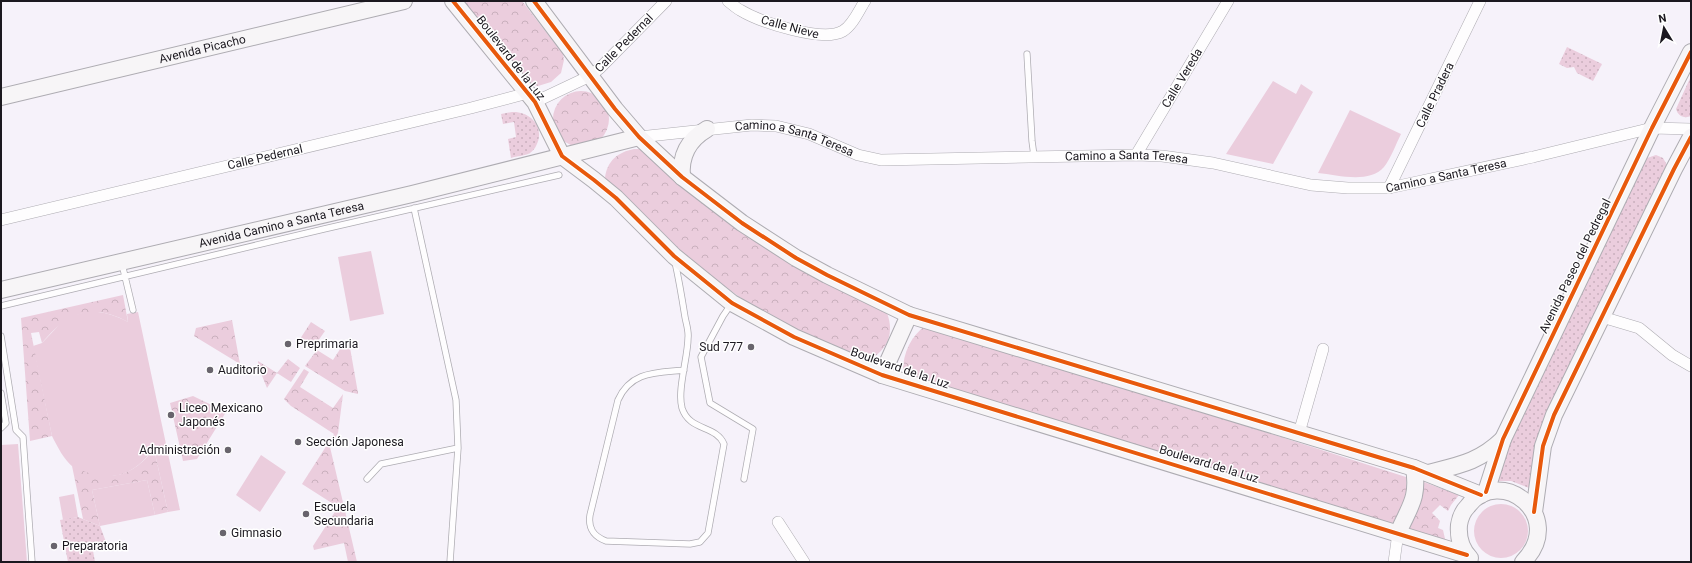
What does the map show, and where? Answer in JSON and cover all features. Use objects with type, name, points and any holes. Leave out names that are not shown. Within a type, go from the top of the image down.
[{"type":"street","name":"Avenida Picacho","points":[[1,97],[404,1]]},
{"type":"street","name":"Boulevard de la Luz","points":[[453,1],[532,98],[562,156],[616,198],[674,256],[732,303],[794,337],[882,375],[1398,533],[1470,558]]},
{"type":"street","points":[[534,1],[615,109],[638,137],[682,177],[742,223],[796,258],[827,275],[909,315],[1421,471],[1483,494]]},
{"type":"street","name":"Calle Pedernal","points":[[1,220],[471,108],[532,98],[590,76],[600,68],[666,1]]},
{"type":"street","name":"Calle Nieve","points":[[728,1],[740,10],[764,21],[826,36],[838,34],[848,28],[865,1]]},
{"type":"street","name":"Calle Vereda","points":[[1136,155],[1228,1]]},
{"type":"street","name":"Calle Pradera","points":[[1389,188],[1480,1]]},
{"type":"street","name":"Avenida Paseo del Pedregal","points":[[1483,494],[1503,439],[1652,128],[1691,52]]},
{"type":"street","name":"Camino a Santa Teresa","points":[[562,156],[638,137],[758,125],[788,128],[809,134],[858,155],[881,160],[1034,156],[1162,156],[1207,162],[1311,185],[1348,188],[1389,188],[1533,157],[1652,128],[1691,129]]},
{"type":"street","points":[[682,177],[682,162],[688,147],[699,134],[707,129]]},
{"type":"street","points":[[1534,512],[1541,457],[1548,430],[1554,415],[1691,137]]},
{"type":"street","name":"Avenida Camino a Santa Teresa","points":[[1,290],[124,269],[213,248],[249,239],[328,213],[562,156]]},
{"type":"street","points":[[882,375],[909,315]]},
{"type":"street","points":[[1602,317],[1639,328],[1655,343],[1691,366]]},
{"type":"street","points":[[1299,433],[1323,349]]},
{"type":"street","points":[[1421,471],[1466,464],[1491,450],[1503,439]]},
{"type":"street","points":[[1394,562],[1398,533],[1415,496],[1416,486],[1421,471]]},
{"type":"street","points":[[1470,558],[1461,545],[1458,533],[1459,521],[1471,501],[1483,494],[1499,491],[1510,492],[1519,497],[1528,503],[1534,512],[1538,522],[1538,533],[1536,544],[1528,559]]},
{"type":"street","points":[[778,522],[804,562]]},
{"type":"lane","points":[[1027,54],[1034,156]]},
{"type":"lane","points":[[249,239],[324,229],[560,175]]},
{"type":"lane","points":[[414,208],[456,400],[458,448],[450,562]]},
{"type":"lane","points":[[324,229],[329,224],[328,213]]},
{"type":"lane","points":[[674,256],[688,336],[681,400],[684,414],[694,424],[717,435],[724,444],[708,533],[700,542],[690,544],[606,541],[600,539],[592,530],[590,525],[590,515],[618,400],[630,383],[643,375],[684,370]]},
{"type":"lane","points":[[1,306],[124,269],[133,310]]},
{"type":"lane","points":[[732,303],[723,316],[701,357],[710,402],[754,428],[744,479]]},
{"type":"lane","points":[[1,336],[16,430],[23,436],[32,562]]},
{"type":"lane","points":[[1,393],[6,423],[1,428]]},
{"type":"lane","points":[[367,479],[381,464],[458,448]]},
{"type":"green space","points":[[462,1],[522,1],[563,54],[564,60],[561,73],[551,82],[538,86],[532,85]]},
{"type":"green space","points":[[1567,47],[1602,64],[1593,81],[1577,73],[1574,67],[1567,68],[1559,64]]},
{"type":"green space","points":[[1691,76],[1691,116],[1684,117],[1678,113],[1676,109]]},
{"type":"green space","points":[[1273,81],[1296,94],[1301,84],[1313,92],[1273,164],[1226,154]]},
{"type":"green space","points":[[581,91],[592,93],[601,99],[607,108],[609,119],[607,130],[601,139],[592,145],[581,147],[570,145],[561,139],[555,130],[553,119],[555,108],[561,99],[570,93]]},
{"type":"green space","points":[[1350,110],[1401,134],[1387,163],[1378,172],[1362,177],[1318,173]]},
{"type":"green space","points":[[519,112],[530,117],[538,127],[539,139],[536,146],[530,153],[511,158],[508,139],[516,137],[514,122],[503,124],[501,114]]},
{"type":"green space","points":[[641,149],[827,283],[887,313],[890,328],[887,342],[884,347],[879,353],[866,361],[849,354],[781,323],[749,304],[699,267],[605,178],[608,167],[614,158],[623,152]]},
{"type":"green space","points":[[1656,155],[1663,158],[1667,165],[1534,455],[1529,488],[1511,481],[1493,481],[1505,448],[1647,158]]},
{"type":"green space","points":[[371,251],[384,314],[350,321],[338,257]]},
{"type":"green space","points":[[123,295],[128,322],[115,316],[92,312],[81,314],[61,324],[42,343],[39,332],[31,333],[52,436],[30,441],[21,318]]},
{"type":"green space","points":[[89,311],[109,314],[128,322],[127,314],[138,312],[180,510],[168,512],[154,449],[137,466],[124,473],[109,476],[86,474],[73,467],[67,461],[52,436],[33,346],[42,343],[61,323],[72,316]]},
{"type":"green space","points":[[232,320],[240,364],[194,336],[196,328]]},
{"type":"green space","points":[[311,322],[325,331],[313,348],[300,339]]},
{"type":"green space","points":[[927,324],[1406,477],[1406,490],[1402,508],[1391,525],[903,376],[904,360],[908,347],[916,335]]},
{"type":"green space","points":[[349,342],[358,394],[345,391],[305,366],[317,350],[333,360],[344,343]]},
{"type":"green space","points":[[288,359],[300,368],[291,382],[277,373]]},
{"type":"green space","points":[[258,361],[277,373],[267,388],[258,366]]},
{"type":"green space","points":[[304,369],[309,372],[300,387],[333,408],[343,394],[338,433],[330,447],[357,562],[348,562],[344,543],[314,550],[313,546],[338,507],[302,484],[334,434],[291,406],[284,399]]},
{"type":"green space","points":[[193,396],[226,412],[197,459],[183,461],[170,403]]},
{"type":"green space","points":[[18,444],[27,562],[1,562],[1,445]]},
{"type":"green space","points":[[154,449],[168,512],[155,515],[147,480],[92,490],[100,526],[83,519],[72,466],[96,475],[117,475],[136,467]]},
{"type":"green space","points":[[261,455],[286,472],[260,512],[236,495]]},
{"type":"green space","points":[[147,480],[155,515],[100,526],[92,490]]},
{"type":"green space","points":[[1421,481],[1459,495],[1448,511],[1440,505],[1432,513],[1440,521],[1438,528],[1443,530],[1446,543],[1404,531],[1416,514],[1420,502]]},
{"type":"green space","points":[[74,494],[78,517],[63,520],[59,497]]},
{"type":"green space","points":[[1501,504],[1511,506],[1520,512],[1526,521],[1528,531],[1526,541],[1520,550],[1511,556],[1501,558],[1491,556],[1482,550],[1476,541],[1474,531],[1476,521],[1482,512],[1491,506]]},
{"type":"green space","points":[[78,517],[100,526],[106,542],[92,545],[95,562],[68,562],[60,520]]},
{"type":"cycle path","points":[[453,1],[535,102],[562,156],[616,198],[674,256],[732,303],[794,337],[882,375],[1467,555]]},
{"type":"cycle path","points":[[534,1],[615,109],[639,137],[682,177],[742,223],[796,258],[827,275],[909,315],[1414,468],[1481,495]]},
{"type":"cycle path","points":[[1486,492],[1503,439],[1652,128],[1691,52]]},
{"type":"cycle path","points":[[1534,512],[1543,446],[1554,415],[1691,137]]},
{"type":"place","name":"Preprimaria","points":[[288,344]]},
{"type":"place","name":"Sud 777","points":[[751,347]]},
{"type":"place","name":"Auditorio","points":[[210,370]]},
{"type":"place","name":"Liceo Mexicano Japonés","points":[[171,415]]},
{"type":"place","name":"Sección Japonesa","points":[[298,442]]},
{"type":"place","name":"Administración","points":[[228,450]]},
{"type":"place","name":"Escuela Secundaria","points":[[306,514]]},
{"type":"place","name":"Gimnasio","points":[[223,533]]},
{"type":"place","name":"Preparatoria","points":[[54,546]]}]
